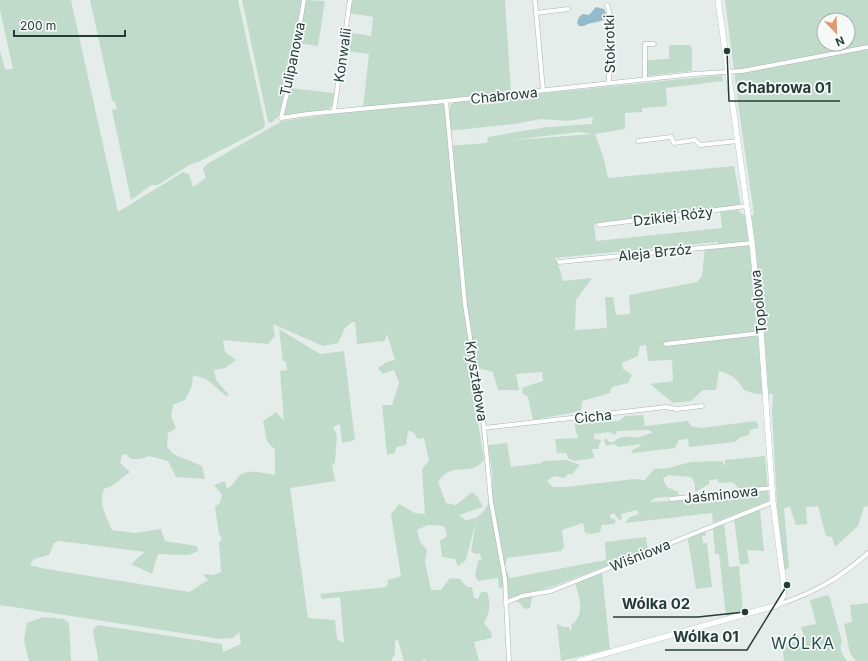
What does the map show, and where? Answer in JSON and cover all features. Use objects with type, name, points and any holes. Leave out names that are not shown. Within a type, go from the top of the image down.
[{"type":"street","name":"Tulipanowa","points":[[281,118],[291,76],[304,0]]},
{"type":"street","name":"Konwalii","points":[[334,111],[350,0]]},
{"type":"street","points":[[535,0],[543,90]]},
{"type":"street","name":"Topolowa","points":[[718,0],[752,243],[761,333],[773,502],[784,586],[783,596],[778,604]]},
{"type":"street","name":"Stokrotki","points":[[606,5],[609,11],[609,83]]},
{"type":"street","points":[[536,13],[568,9]]},
{"type":"street","points":[[645,80],[645,44],[654,44]]},
{"type":"street","name":"Chabrowa","points":[[281,118],[334,111],[446,101],[727,71],[742,71],[868,47]]},
{"type":"street","name":"Kryształowa","points":[[446,101],[465,305],[484,428],[491,498],[505,579],[509,661]]},
{"type":"street","points":[[638,141],[671,137],[674,142],[695,140],[700,145],[738,141]]},
{"type":"street","name":"Dzikiej Róży","points":[[599,224],[747,206]]},
{"type":"street","name":"Aleja Brzóz","points":[[559,262],[752,243]]},
{"type":"street","points":[[666,344],[761,333]]},
{"type":"street","name":"Cicha","points":[[484,428],[666,407],[677,409],[702,406]]},
{"type":"street","name":"Jaśminowa","points":[[671,499],[772,488]]},
{"type":"street","name":"Wiśniowa","points":[[505,603],[522,596],[551,590],[773,502]]},
{"type":"street","points":[[579,661],[801,597],[834,580],[868,553]]},
{"type":"green space","points":[[0,0],[71,0],[118,212],[183,172],[189,174],[193,187],[206,178],[203,169],[207,164],[282,121],[331,114],[443,103],[446,111],[450,110],[450,105],[455,102],[722,75],[723,81],[666,88],[667,106],[642,108],[642,112],[625,113],[625,129],[595,134],[603,156],[608,178],[734,166],[741,206],[594,224],[596,241],[722,228],[720,212],[738,210],[742,214],[754,215],[725,0],[868,0],[868,506],[864,507],[858,526],[835,547],[832,537],[826,536],[818,506],[806,507],[807,524],[796,525],[790,507],[784,508],[789,568],[784,570],[777,506],[772,411],[773,394],[755,394],[744,390],[734,378],[727,374],[719,371],[716,390],[703,390],[691,401],[673,403],[650,384],[673,381],[672,360],[648,361],[646,345],[640,346],[638,356],[622,363],[623,369],[632,375],[628,383],[612,387],[610,393],[582,401],[581,411],[533,420],[528,397],[523,394],[522,388],[543,381],[542,372],[516,374],[519,390],[498,390],[493,372],[471,366],[471,378],[484,460],[473,468],[449,472],[443,475],[438,482],[446,503],[456,505],[472,492],[478,497],[483,507],[459,515],[465,520],[477,517],[484,511],[489,503],[492,473],[488,445],[507,443],[511,467],[542,463],[542,461],[567,460],[580,465],[572,474],[568,474],[565,478],[554,476],[547,481],[553,487],[634,479],[645,480],[654,469],[668,468],[691,462],[722,461],[725,466],[725,460],[765,456],[769,501],[713,523],[712,513],[625,523],[630,517],[639,514],[637,510],[621,514],[622,519],[619,520],[614,513],[610,515],[610,518],[616,520],[614,524],[602,525],[600,532],[591,534],[585,533],[583,523],[562,530],[564,547],[561,551],[507,558],[505,568],[510,578],[606,560],[605,542],[646,537],[648,550],[554,586],[533,592],[530,608],[524,609],[520,603],[509,599],[507,589],[499,588],[498,578],[478,581],[475,575],[478,561],[482,559],[479,553],[475,554],[471,551],[476,521],[466,560],[458,566],[455,559],[442,557],[440,541],[447,536],[444,526],[428,525],[417,530],[420,542],[427,550],[425,562],[431,590],[441,590],[450,578],[460,579],[467,587],[472,587],[474,598],[478,599],[481,592],[487,592],[489,608],[488,615],[484,623],[491,632],[492,638],[474,642],[479,661],[427,661],[424,659],[422,661],[404,661],[398,640],[395,641],[395,654],[391,661],[98,661],[93,629],[98,625],[222,644],[223,652],[241,644],[239,632],[233,638],[220,639],[0,605],[0,51],[5,69],[13,69],[0,10]],"holes":[[[593,117],[592,124],[547,127],[488,137],[487,143],[448,146],[447,131],[514,124],[541,119],[567,121]],[[579,132],[592,134],[503,141]],[[718,242],[717,246],[705,247],[702,276],[697,282],[629,295],[630,314],[616,315],[613,297],[605,297],[607,328],[575,330],[576,300],[592,278],[563,281],[555,258]],[[352,322],[355,322],[357,344],[385,341],[387,334],[395,360],[387,362],[378,368],[383,374],[394,370],[399,383],[392,405],[382,405],[387,455],[395,453],[396,447],[406,445],[408,431],[413,432],[418,439],[424,438],[429,461],[422,469],[425,514],[415,513],[399,504],[391,514],[401,576],[388,580],[387,587],[320,594],[322,599],[340,597],[344,643],[337,639],[335,620],[308,618],[290,488],[335,481],[332,465],[335,463],[337,436],[333,427],[340,424],[342,443],[355,440],[344,351],[320,354],[279,329],[283,361],[286,362],[287,370],[280,371],[284,421],[276,412],[263,421],[267,441],[275,450],[275,475],[246,472],[238,477],[227,489],[225,481],[214,485],[222,495],[220,503],[215,507],[219,534],[222,538],[219,543],[221,572],[214,575],[203,574],[208,580],[189,592],[46,569],[30,565],[34,559],[49,555],[54,543],[60,541],[145,552],[131,564],[152,574],[158,554],[189,555],[198,551],[197,546],[165,541],[161,529],[135,533],[112,530],[105,515],[102,504],[102,494],[104,489],[112,486],[130,472],[120,463],[122,455],[126,454],[131,459],[141,459],[149,456],[168,461],[176,477],[205,479],[202,466],[173,454],[167,447],[168,433],[176,428],[171,416],[173,405],[185,400],[192,386],[193,375],[206,379],[226,396],[229,395],[216,380],[214,370],[225,368],[236,360],[225,352],[223,340],[268,344],[275,336],[273,324],[323,346],[338,343],[345,328]],[[668,475],[691,477],[695,484],[695,492],[709,484],[709,480],[717,479],[719,483],[733,482],[738,487],[737,493],[685,500],[649,502],[655,498],[679,496],[678,492],[667,487],[663,479]]]},
{"type":"green space","points":[[90,0],[238,0],[265,124],[264,128],[200,161],[189,165],[158,185],[151,185],[131,200],[112,110],[117,109],[115,102],[112,100]]},
{"type":"green space","points":[[242,0],[302,0],[288,83],[278,117],[271,123],[268,122]]},
{"type":"green space","points":[[305,0],[325,1],[318,46],[298,43]]},
{"type":"green space","points":[[352,0],[505,0],[511,92],[363,107],[369,54],[345,51],[347,32],[371,36],[373,17],[350,13]]},
{"type":"green space","points":[[669,45],[689,45],[692,48],[692,71],[646,76],[647,60],[669,59]]},
{"type":"green space","points":[[290,88],[334,93],[332,106],[329,109],[285,116],[283,114]]},
{"type":"green space","points":[[643,415],[645,426],[688,421],[691,426],[701,428],[755,421],[758,424],[758,428],[750,430],[749,435],[739,438],[735,442],[689,447],[688,439],[679,440],[675,448],[632,453],[631,451],[641,444],[619,447],[614,444],[606,446],[604,440],[606,438],[609,442],[614,442],[623,437],[639,437],[652,433],[650,430],[617,431],[615,435],[609,432],[594,434],[594,439],[601,440],[598,449],[592,449],[594,458],[575,461],[569,459],[566,453],[557,453],[555,439],[578,438],[575,422],[582,420],[586,422],[619,421],[625,416]]},
{"type":"green space","points":[[760,509],[764,551],[747,550],[749,563],[740,565],[734,519]]},
{"type":"green space","points":[[724,523],[729,567],[739,566],[743,611],[726,616],[719,554],[715,554],[713,528]]},
{"type":"green space","points":[[705,531],[706,536],[702,536],[703,543],[707,543],[712,587],[696,589],[688,540],[690,537]]},
{"type":"green space","points":[[602,573],[610,649],[561,661],[557,624],[564,627],[569,627],[570,630],[572,629],[571,625],[578,617],[580,612],[580,601],[575,583]]},
{"type":"green space","points":[[828,595],[842,642],[841,650],[847,661],[784,661],[782,645],[796,642],[803,647],[805,639],[801,627],[816,624],[810,600]]},
{"type":"green space","points":[[868,603],[868,661],[856,661],[850,653],[844,624],[852,622],[850,605]]},
{"type":"green space","points":[[43,617],[64,619],[69,623],[71,661],[29,661],[24,640],[27,623]]},
{"type":"water","points":[[596,7],[604,9],[606,14],[605,19],[584,26],[579,26],[577,23],[579,17],[583,14],[589,15]]},
{"type":"place","name":"Chabrowa 01","points":[[727,51]]},
{"type":"place","name":"Wólka 01","points":[[787,585]]},
{"type":"place","name":"Wólka 02","points":[[745,612]]},
{"type":"district","name":"WÓLKA","points":[[803,643]]}]
